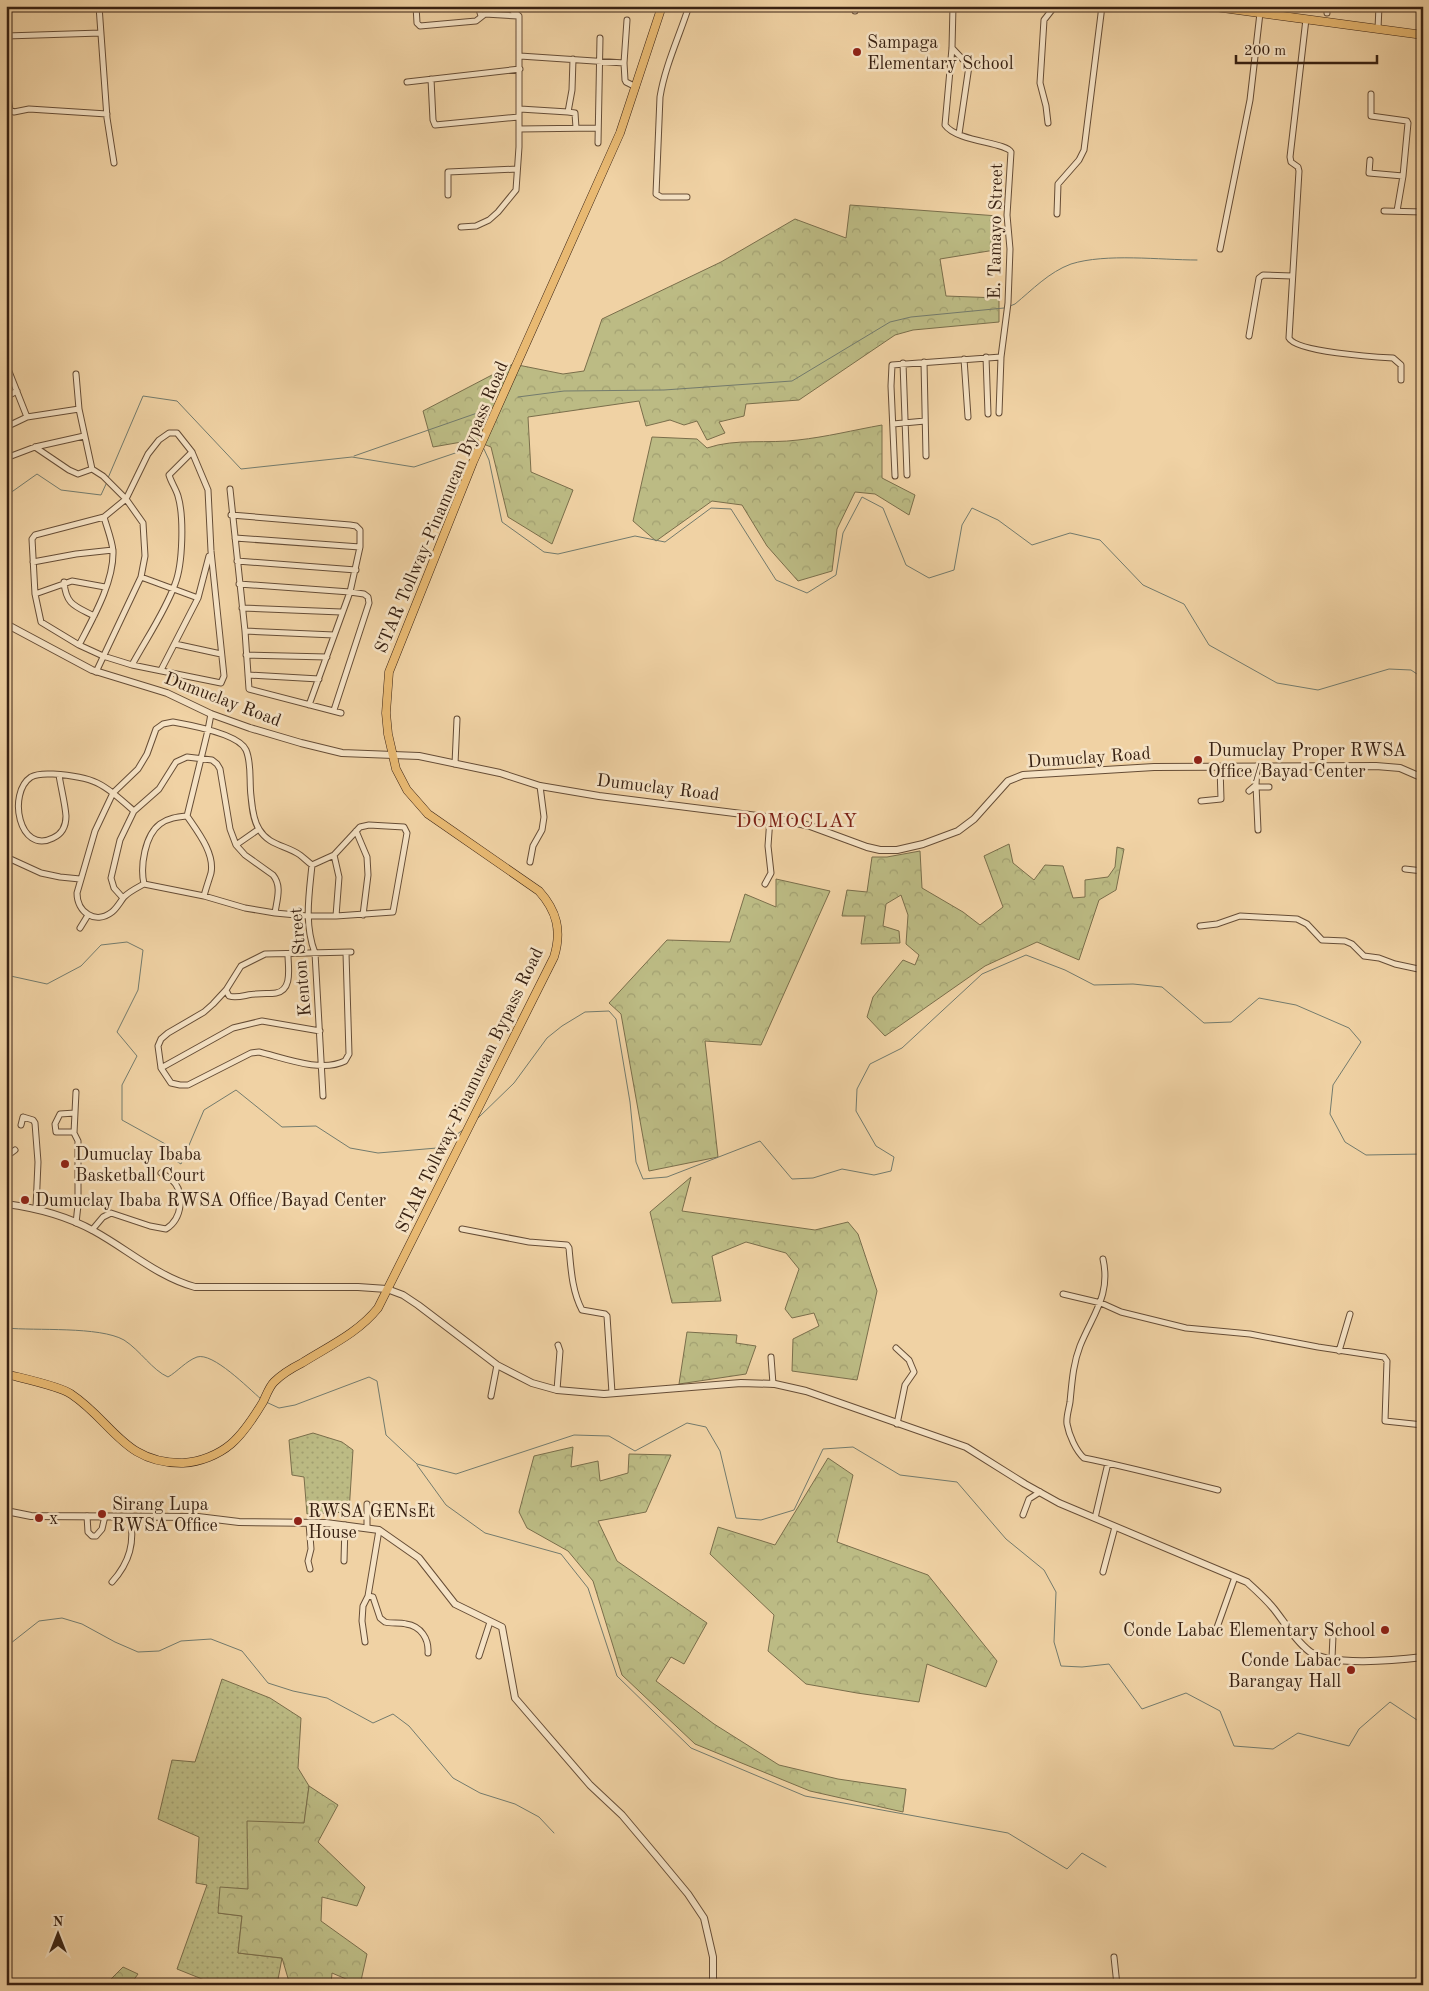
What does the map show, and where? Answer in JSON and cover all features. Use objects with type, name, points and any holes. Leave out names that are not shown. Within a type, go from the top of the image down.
[{"type":"main road","name":"STAR Tollway-Pinamucan Bypass Road","points":[[6,1374],[70,1393],[95,1413],[118,1438],[136,1452],[148,1458],[169,1463],[196,1462],[215,1454],[231,1444],[253,1420],[274,1383],[286,1372],[345,1338],[363,1324],[378,1308],[451,1159],[554,957],[558,938],[554,913],[538,891],[428,814],[407,790],[396,769],[386,718],[389,672],[473,462],[606,166],[636,87],[662,6]]},
{"type":"main road","points":[[1208,6],[1306,19],[1326,17],[1378,29],[1423,35]]},
{"type":"street","points":[[99,6],[107,114],[114,163]]},
{"type":"street","points":[[444,6],[416,8],[417,23],[420,26],[473,22],[485,14],[518,16]]},
{"type":"street","points":[[478,6],[480,16]]},
{"type":"street","points":[[461,227],[476,226],[489,220],[516,190],[520,108],[520,56],[518,16],[513,11],[514,6]]},
{"type":"street","points":[[687,197],[660,197],[656,194],[662,84],[689,6]]},
{"type":"street","points":[[952,48],[969,66],[959,134],[948,129],[945,125],[952,48],[953,6]]},
{"type":"street","points":[[1048,123],[1040,83],[1044,20],[1055,6]]},
{"type":"street","points":[[1057,214],[1058,184],[1084,150],[1102,6]]},
{"type":"street","points":[[1326,17],[1327,6]]},
{"type":"street","points":[[1378,29],[1379,6]]},
{"type":"street","points":[[1220,249],[1250,100],[1260,13]]},
{"type":"street","points":[[1306,19],[1290,157],[1291,162],[1298,167],[1299,171],[1289,338],[1291,343],[1322,351],[1393,358],[1401,365],[1401,380]]},
{"type":"street","points":[[627,20],[624,63],[625,81],[636,87]]},
{"type":"street","points":[[6,36],[101,33]]},
{"type":"street","points":[[598,142],[600,38]]},
{"type":"street","points":[[520,56],[624,63]]},
{"type":"street","points":[[568,112],[572,90],[573,59]]},
{"type":"street","points":[[407,82],[520,69]]},
{"type":"street","points":[[431,79],[433,120],[435,125],[519,118]]},
{"type":"street","points":[[6,83],[8,107],[14,112],[30,109],[107,114]]},
{"type":"street","points":[[1371,94],[1371,116],[1407,121],[1408,123],[1403,176],[1397,210]]},
{"type":"street","points":[[520,108],[575,114],[576,128]]},
{"type":"street","points":[[519,129],[598,128]]},
{"type":"street","name":"E. Tamayo Street","points":[[959,134],[985,143],[1006,147],[1011,152],[1007,215],[1010,249],[1006,323],[1001,357]]},
{"type":"street","points":[[1370,160],[1369,173],[1403,176]]},
{"type":"street","points":[[448,195],[448,172],[518,169]]},
{"type":"street","points":[[1384,211],[1423,212]]},
{"type":"street","points":[[1249,336],[1259,278],[1262,275],[1292,276]]},
{"type":"street","points":[[6,328],[8,369],[27,417]]},
{"type":"street","points":[[986,357],[988,414]]},
{"type":"street","points":[[895,476],[891,366],[893,364],[1001,357],[999,413]]},
{"type":"street","points":[[964,359],[968,417]]},
{"type":"street","points":[[924,362],[926,456]]},
{"type":"street","points":[[903,364],[907,475]]},
{"type":"street","points":[[76,374],[79,409],[92,469],[126,499],[143,523],[145,556],[141,577],[94,671]]},
{"type":"street","points":[[6,397],[17,391]]},
{"type":"street","points":[[6,428],[27,417],[79,409]]},
{"type":"street","points":[[893,424],[926,421]]},
{"type":"street","points":[[169,432],[177,433],[192,452],[208,490],[211,551],[224,676],[221,683],[132,665],[79,645],[41,622],[36,594],[32,539],[35,535],[104,517],[126,499],[148,454],[159,440],[169,432]]},
{"type":"street","points":[[6,458],[35,447],[84,436]]},
{"type":"street","points":[[35,447],[78,474],[92,469]]},
{"type":"street","points":[[132,665],[176,580],[181,548],[181,522],[178,497],[168,475],[192,452]]},
{"type":"street","points":[[230,489],[245,631],[249,689],[341,712]]},
{"type":"street","points":[[232,515],[356,526],[360,531],[360,547],[350,592],[341,612],[309,705]]},
{"type":"street","points":[[79,645],[94,616],[111,573],[113,550],[104,517]]},
{"type":"street","points":[[235,538],[360,547]]},
{"type":"street","points":[[33,562],[76,554],[113,550]]},
{"type":"street","points":[[161,670],[198,598],[211,551]]},
{"type":"street","points":[[237,561],[356,570]]},
{"type":"street","points":[[141,577],[198,598]]},
{"type":"street","points":[[36,594],[64,582],[72,581],[105,587]]},
{"type":"street","points":[[64,582],[65,597],[73,606],[94,616]]},
{"type":"street","points":[[239,584],[350,592],[366,595],[369,604],[334,710]]},
{"type":"street","points":[[242,608],[341,612]]},
{"type":"street","name":"Dumuclay Road","points":[[6,624],[94,671],[167,693],[211,714],[293,741],[342,753],[419,756],[500,773],[540,786],[599,796],[770,818],[810,826],[867,847],[897,850],[923,844],[958,831],[974,819],[1008,781],[1023,775],[1154,767],[1391,767],[1400,768],[1423,778]]},
{"type":"street","points":[[245,631],[334,636]]},
{"type":"street","points":[[175,644],[221,654]]},
{"type":"street","points":[[246,655],[327,657]]},
{"type":"street","points":[[248,674],[319,680]]},
{"type":"street","points":[[204,896],[211,871],[211,861],[204,843],[187,816],[211,714]]},
{"type":"street","points":[[455,764],[457,719]]},
{"type":"street","points":[[173,722],[208,730],[242,743],[247,751],[253,814],[259,829],[270,841],[280,848],[300,855],[312,865],[334,855],[360,827],[404,827],[406,829],[393,912],[336,916],[275,913],[245,908],[204,896],[144,884],[123,898],[110,914],[98,917],[88,915],[81,909],[77,901],[80,879],[95,830],[114,793],[138,769],[147,754],[156,729],[162,724],[173,722]]},
{"type":"street","points":[[123,898],[114,888],[111,878],[120,840],[134,811],[159,789],[176,762],[187,757],[201,758],[212,760],[220,769],[230,829],[236,846],[276,879],[279,886],[275,913]]},
{"type":"street","points":[[1201,801],[1221,799],[1220,766]]},
{"type":"street","points":[[1257,766],[1258,830]]},
{"type":"street","points":[[59,775],[66,816],[65,826],[61,834],[52,839],[43,841],[31,838],[24,831],[19,813],[20,795],[24,784],[32,776],[41,774],[78,776],[96,780],[134,811]]},
{"type":"street","points":[[530,862],[533,846],[542,830],[544,817],[540,786]]},
{"type":"street","points":[[1249,791],[1257,786],[1269,787]]},
{"type":"street","points":[[144,884],[143,859],[154,831],[162,822],[172,818],[187,816]]},
{"type":"street","points":[[765,884],[771,873],[768,846],[770,818]]},
{"type":"street","points":[[236,846],[259,829]]},
{"type":"street","points":[[356,831],[367,857],[368,875],[363,915]]},
{"type":"street","points":[[334,855],[339,877],[336,916]]},
{"type":"street","points":[[6,857],[41,873],[80,879]]},
{"type":"street","name":"Kenton Street","points":[[312,865],[307,916],[310,941],[315,953],[323,1096]]},
{"type":"street","points":[[1405,870],[1423,871]]},
{"type":"street","points":[[80,928],[88,915]]},
{"type":"street","points":[[1200,926],[1217,924],[1240,916],[1298,919],[1307,924],[1322,940],[1352,944],[1364,956],[1380,958],[1395,964],[1423,970]]},
{"type":"street","points":[[348,952],[349,1054],[345,1061],[338,1065],[320,1066],[259,1052],[251,1053],[188,1084],[171,1083],[161,1068],[158,1046],[161,1039],[168,1032],[204,1012],[226,990],[241,966],[265,954],[315,953],[348,952]]},
{"type":"street","points":[[226,990],[229,996],[235,998],[252,994],[276,993],[284,990],[288,983],[288,955]]},
{"type":"street","points":[[161,1068],[233,1028],[262,1021],[320,1031]]},
{"type":"street","points":[[76,1092],[74,1132],[78,1141],[78,1205],[76,1223]]},
{"type":"street","points":[[74,1132],[56,1132],[55,1124],[60,1114],[75,1114]]},
{"type":"street","points":[[21,1125],[23,1117],[33,1120],[35,1123],[38,1162],[36,1208]]},
{"type":"street","points":[[6,1152],[11,1153],[15,1150]]},
{"type":"street","points":[[92,1230],[103,1217],[111,1212],[150,1226],[166,1229],[172,1225],[179,1212],[180,1199],[177,1187],[172,1180],[161,1173]]},
{"type":"street","points":[[6,1204],[36,1208],[92,1230],[178,1282],[195,1287],[340,1286],[387,1289],[403,1295],[418,1305],[497,1365],[532,1383],[557,1390],[612,1393],[741,1383],[773,1384],[806,1391],[966,1447],[1040,1492],[1115,1527],[1247,1582],[1260,1594],[1309,1652],[1316,1656],[1380,1661],[1423,1657]]},
{"type":"street","points":[[462,1229],[529,1242],[567,1245],[569,1248],[572,1280],[582,1310],[608,1316],[612,1393]]},
{"type":"street","points":[[1103,1259],[1107,1274],[1100,1303],[1080,1347],[1073,1369],[1067,1423],[1080,1454],[1084,1458],[1218,1490]]},
{"type":"street","points":[[1062,1294],[1100,1303],[1121,1312],[1186,1328],[1250,1334],[1384,1357],[1388,1362],[1385,1421],[1423,1425]]},
{"type":"street","points":[[1338,1350],[1350,1314]]},
{"type":"street","points":[[557,1390],[560,1350],[558,1345]]},
{"type":"street","points":[[896,1348],[909,1360],[914,1372],[905,1386],[897,1424]]},
{"type":"street","points":[[771,1357],[773,1384]]},
{"type":"street","points":[[491,1396],[497,1365]]},
{"type":"street","points":[[1095,1518],[1108,1463]]},
{"type":"street","points":[[1023,1515],[1029,1499],[1040,1492]]},
{"type":"street","points":[[367,1504],[367,1528]]},
{"type":"street","points":[[6,1511],[31,1516],[198,1517],[239,1522],[345,1525],[379,1530],[393,1538],[419,1558],[455,1604],[502,1627],[516,1698],[590,1785],[622,1815],[688,1894],[704,1918],[713,1957],[713,1985]]},
{"type":"street","points":[[87,1516],[88,1532],[92,1536],[96,1536],[102,1529],[105,1516]]},
{"type":"street","points":[[112,1582],[124,1568],[132,1543],[133,1532],[130,1517]]},
{"type":"street","points":[[309,1524],[311,1549],[308,1561],[310,1569]]},
{"type":"street","points":[[344,1561],[345,1525]]},
{"type":"street","points":[[1103,1572],[1115,1527]]},
{"type":"street","points":[[365,1642],[363,1606],[368,1596],[379,1530]]},
{"type":"street","points":[[1215,1633],[1234,1577]]},
{"type":"street","points":[[368,1596],[372,1597],[380,1618],[385,1622],[410,1625],[424,1635],[429,1645],[428,1653]]},
{"type":"street","points":[[479,1656],[490,1622]]},
{"type":"street","points":[[1332,1658],[1334,1636]]},
{"type":"street","points":[[1114,1958],[1117,1985]]},
{"type":"green space","points":[[850,205],[998,216],[1001,249],[940,259],[946,296],[999,298],[999,322],[913,330],[895,335],[799,400],[746,404],[744,416],[719,422],[725,433],[707,440],[697,421],[684,425],[670,420],[646,426],[639,401],[528,417],[531,472],[573,490],[552,544],[508,517],[491,447],[473,440],[433,447],[423,411],[513,364],[563,374],[584,371],[602,319],[721,262],[795,219],[846,238]]},
{"type":"green space","points":[[882,425],[882,478],[915,495],[909,515],[875,494],[855,492],[837,529],[832,571],[798,581],[767,546],[742,505],[712,501],[656,541],[633,521],[652,437],[697,439],[707,448],[729,443],[808,439]]},
{"type":"green space","points":[[1009,844],[1013,863],[1034,880],[1045,865],[1063,866],[1073,898],[1085,897],[1085,880],[1108,877],[1115,867],[1117,847],[1124,849],[1116,890],[1099,900],[1079,960],[1037,942],[985,966],[885,1036],[867,1017],[873,997],[903,960],[915,965],[919,955],[906,944],[908,915],[901,895],[886,904],[883,926],[899,931],[900,943],[861,944],[865,916],[842,916],[847,890],[867,892],[872,857],[887,857],[920,851],[922,888],[963,912],[980,925],[1003,907],[984,856]]},
{"type":"green space","points":[[776,879],[830,891],[761,1045],[705,1041],[718,1157],[649,1171],[621,1014],[609,1003],[667,940],[730,942],[745,894],[776,907]]},
{"type":"green space","points":[[691,1177],[682,1211],[815,1230],[848,1222],[858,1234],[877,1291],[857,1380],[792,1371],[793,1339],[819,1326],[814,1313],[792,1318],[785,1309],[799,1269],[786,1253],[746,1242],[712,1256],[721,1301],[672,1303],[650,1212]]},
{"type":"green space","points":[[687,1332],[737,1335],[736,1343],[756,1346],[746,1374],[679,1384]]},
{"type":"green space","points":[[313,1433],[342,1442],[353,1450],[349,1512],[307,1514],[304,1477],[292,1475],[289,1440]]},
{"type":"green space","points":[[573,1447],[571,1467],[598,1461],[600,1481],[628,1473],[629,1454],[671,1455],[646,1512],[598,1521],[617,1561],[707,1623],[684,1664],[671,1657],[656,1681],[714,1724],[779,1765],[838,1779],[906,1789],[903,1812],[810,1791],[695,1744],[622,1675],[593,1581],[568,1551],[527,1528],[519,1512],[534,1456]]},
{"type":"green space","points":[[828,1458],[853,1475],[837,1542],[928,1575],[997,1661],[986,1687],[927,1664],[919,1702],[857,1693],[806,1684],[768,1651],[774,1615],[710,1554],[718,1527],[775,1545]]},
{"type":"green space","points":[[222,1679],[270,1698],[301,1718],[298,1768],[309,1786],[304,1824],[248,1889],[218,1913],[242,1916],[238,1953],[282,1958],[277,1985],[217,1985],[177,1969],[207,1885],[196,1883],[199,1837],[158,1819],[172,1760],[195,1762]]},
{"type":"green space","points":[[309,1786],[338,1805],[318,1842],[365,1887],[357,1906],[322,1897],[321,1921],[367,1954],[360,1985],[332,1973],[331,1985],[290,1985],[282,1958],[238,1953],[242,1916],[218,1913],[220,1887],[248,1889],[247,1821],[304,1823]]},
{"type":"green space","points":[[123,1967],[138,1974],[130,1985],[105,1985]]},
{"type":"waterway","points":[[1010,306],[1015,304],[1048,276],[1071,264],[1116,258],[1197,260]]},
{"type":"waterway","points":[[518,397],[564,391],[664,390],[792,381],[890,322],[911,317],[1004,308]]},
{"type":"waterway","points":[[108,478],[143,396],[177,401],[241,469],[352,457],[414,467],[476,446]]},
{"type":"waterway","points":[[354,456],[483,411]]},
{"type":"waterway","points":[[483,447],[489,460],[502,522],[544,552],[558,554],[635,536],[665,542],[711,508],[731,509],[776,580],[807,593],[836,575],[843,533],[862,497],[883,508],[906,565],[929,578],[954,570],[962,525],[972,508],[998,520],[1032,545],[1070,533],[1100,540],[1143,585],[1184,604],[1209,645],[1277,683],[1318,690],[1389,669],[1411,670],[1423,678]]},
{"type":"waterway","points":[[6,496],[37,474],[61,490],[101,495],[107,482]]},
{"type":"waterway","points":[[6,975],[47,984],[81,966],[101,945],[127,942],[143,950],[138,990],[117,1032],[137,1056],[122,1085],[122,1120],[169,1146],[169,1157],[181,1164],[204,1110],[236,1090],[282,1127],[316,1126],[350,1148],[378,1153],[437,1148],[463,1130]]},
{"type":"waterway","points":[[477,1119],[514,1083],[547,1038],[585,1012],[609,1011],[616,1019],[630,1102],[636,1162],[643,1179],[667,1177],[760,1141],[792,1179],[813,1178],[842,1169],[874,1175],[891,1171],[894,1157],[876,1146],[856,1111],[857,1089],[870,1064],[902,1048],[982,974],[1026,955],[1065,970],[1094,985],[1133,984],[1162,987],[1204,1023],[1231,1022],[1259,998],[1296,1005],[1349,1028],[1361,1042],[1333,1085],[1330,1114],[1345,1142],[1366,1155],[1423,1154]]},
{"type":"waterway","points":[[6,1328],[84,1331],[113,1336],[130,1344],[157,1370],[168,1377],[193,1359],[204,1357],[221,1365],[261,1399]]},
{"type":"waterway","points":[[266,1402],[279,1408],[295,1405],[369,1377],[377,1381],[386,1435],[417,1464],[456,1474],[574,1435],[609,1436],[635,1451],[687,1423],[706,1427],[720,1451],[736,1518],[761,1520],[794,1510],[823,1449],[853,1447],[900,1475],[957,1482],[1006,1539],[1044,1570],[1056,1592],[1054,1642],[1061,1666],[1082,1667],[1109,1664],[1142,1709],[1186,1693],[1220,1711],[1234,1746],[1273,1749],[1298,1733],[1349,1746],[1359,1729],[1390,1702],[1423,1724]]},
{"type":"waterway","points":[[417,1465],[446,1505],[485,1533],[561,1554],[588,1588],[617,1676],[691,1748],[805,1796],[1008,1833],[1067,1869],[1082,1853],[1106,1867]]},
{"type":"waterway","points":[[6,1647],[39,1621],[62,1618],[82,1624],[138,1652],[159,1651],[181,1641],[211,1639],[242,1651],[268,1683],[293,1691],[327,1698],[373,1723],[393,1714],[409,1726],[453,1778],[480,1793],[515,1804],[539,1817],[554,1833]]},
{"type":"place","name":"Sampaga Elementary School","points":[[857,52]]},
{"type":"place","name":"Dumuclay Proper RWSA Office/Bayad Center","points":[[1198,760]]},
{"type":"place","name":"Dumuclay Ibaba Basketball Court","points":[[65,1164]]},
{"type":"place","name":"Dumuclay Ibaba RWSA Office/Bayad Center","points":[[25,1200]]},
{"type":"place","name":"Sirang Lupa RWSA Office","points":[[102,1514]]},
{"type":"place","name":"x","points":[[39,1518]]},
{"type":"place","name":"RWSA GENsEt House","points":[[298,1521]]},
{"type":"place","name":"Conde Labac Elementary School","points":[[1385,1630]]},
{"type":"place","name":"Conde Labac Barangay Hall","points":[[1351,1670]]},
{"type":"district","name":"DOMOCLAY","points":[[797,820]]}]
